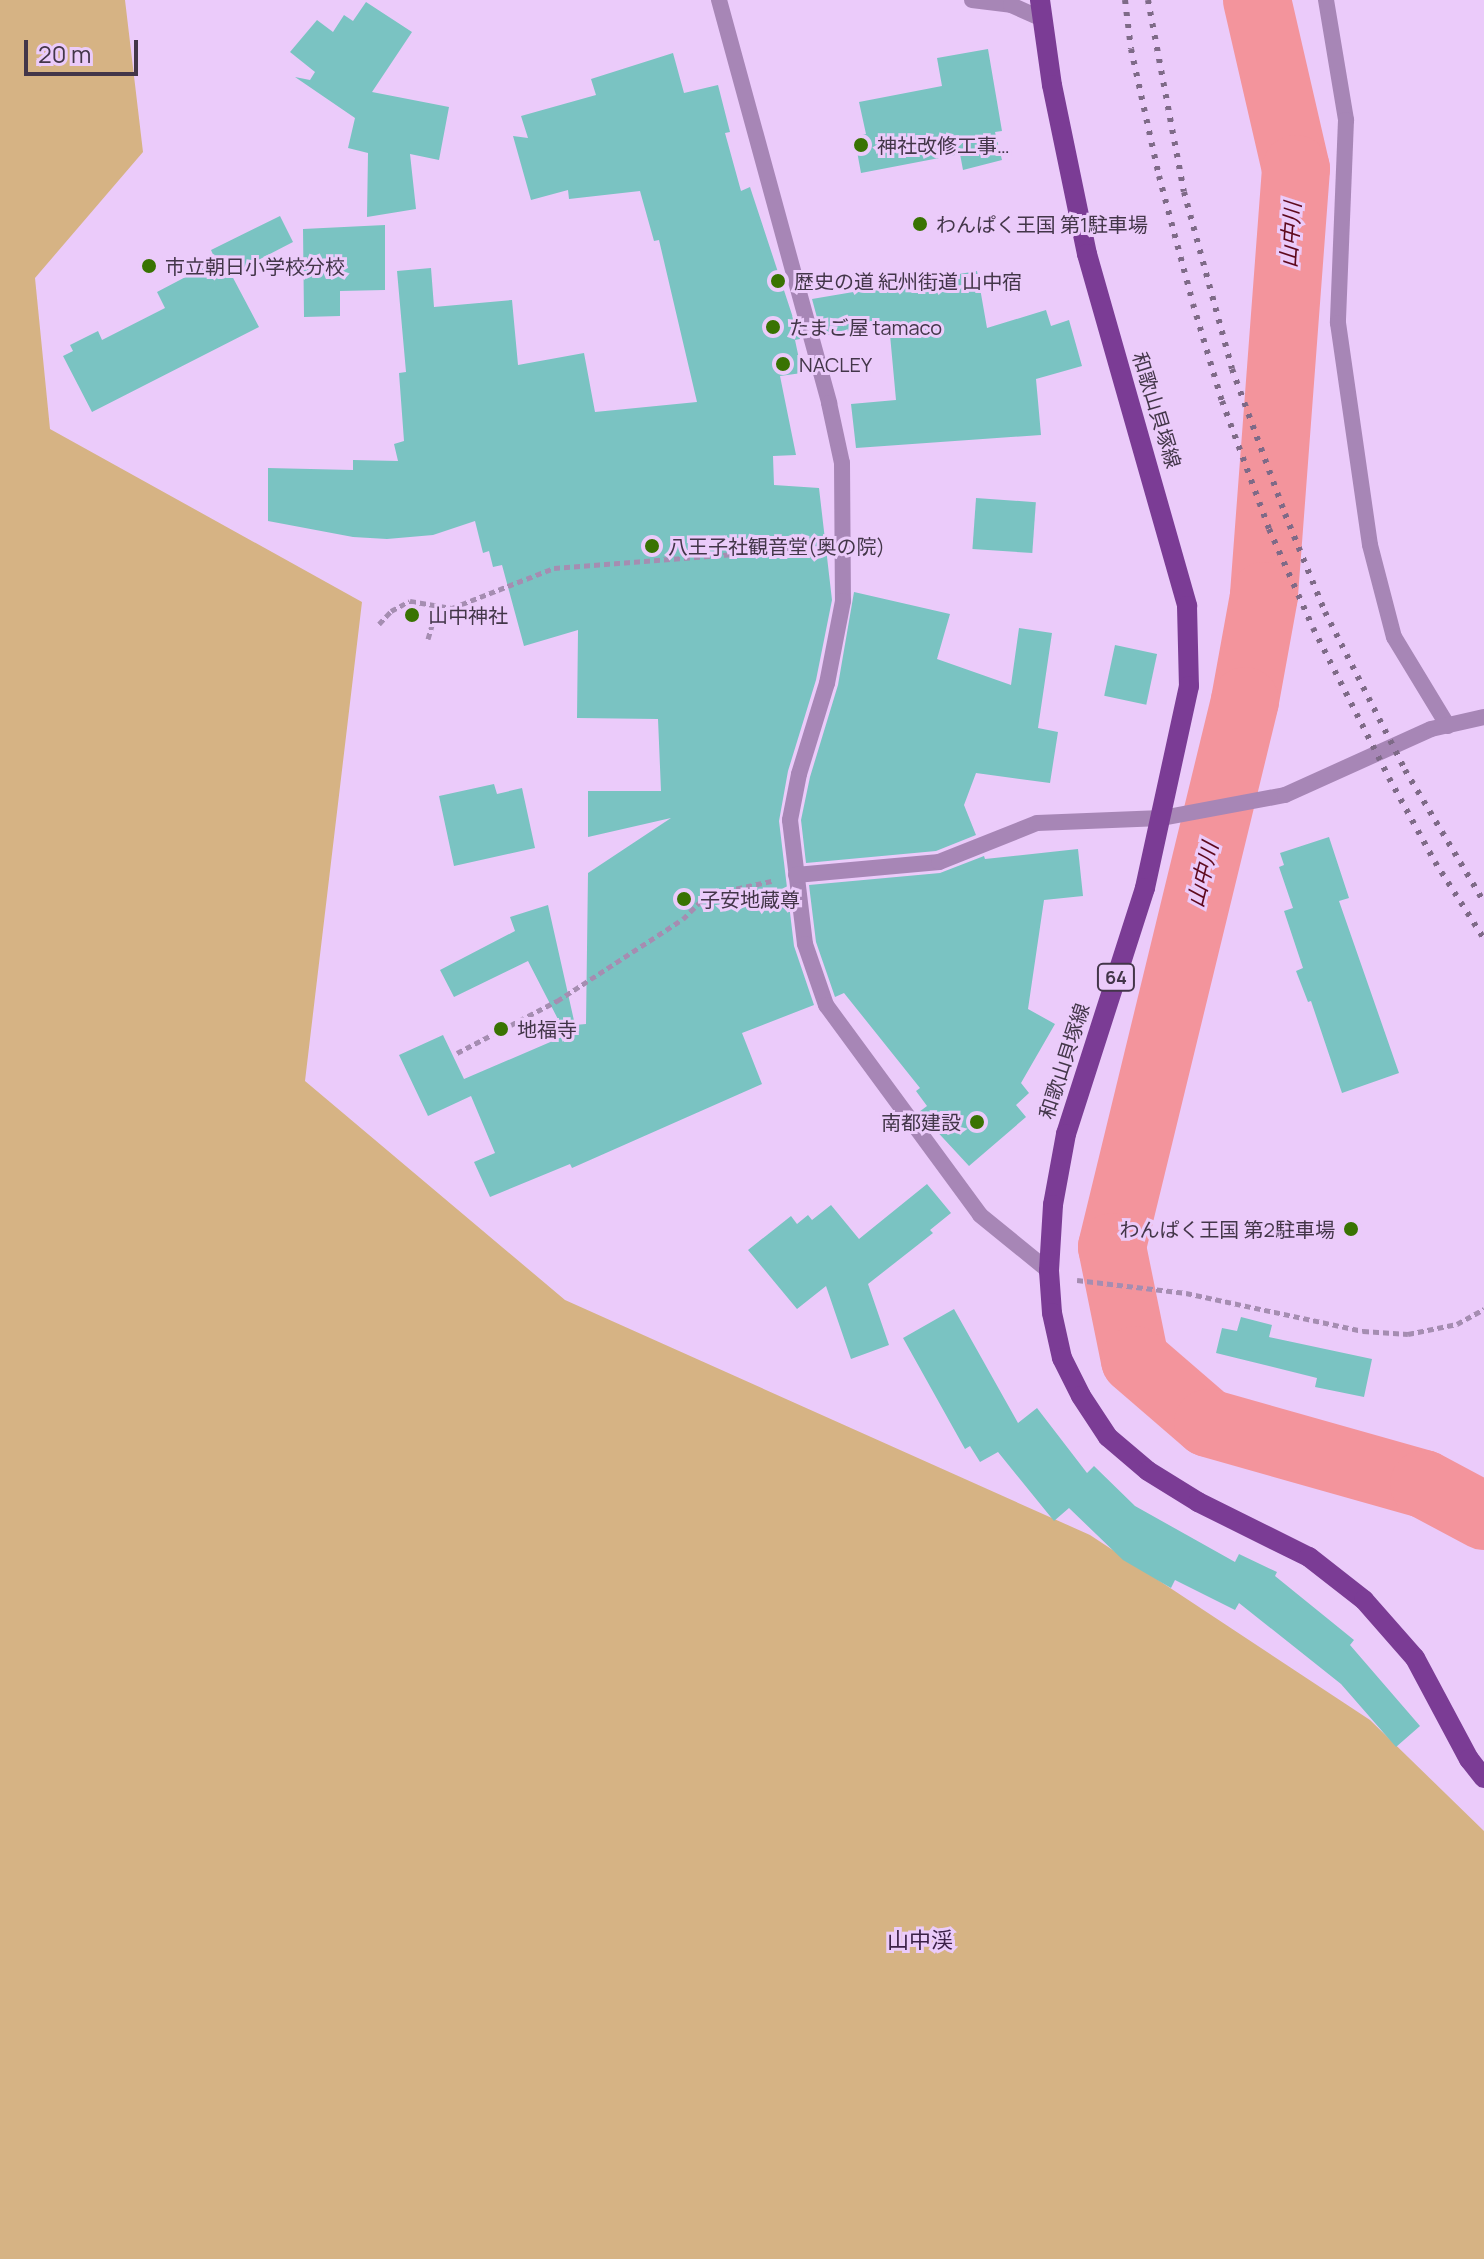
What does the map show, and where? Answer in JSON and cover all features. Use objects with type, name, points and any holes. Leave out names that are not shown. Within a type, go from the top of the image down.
[{"type":"main road","name":"和歌山貝塚線","points":[[1042,9],[1052,85],[1087,254],[1187,606],[1189,686],[1145,888],[1066,1134],[1053,1205],[1049,1271],[1052,1313],[1062,1358],[1081,1396],[1108,1437],[1148,1471],[1198,1502],[1309,1557],[1364,1600],[1415,1658],[1469,1759],[1484,1778]]},
{"type":"street","points":[[719,0],[829,403],[842,463],[843,601],[827,683],[799,774],[790,820],[805,944],[826,1005],[980,1215],[1049,1271]]},
{"type":"street","points":[[972,0],[1042,9]]},
{"type":"street","points":[[1326,0],[1346,120],[1338,323],[1370,545],[1394,637],[1448,726]]},
{"type":"street","points":[[796,875],[939,862],[1037,823],[1162,818],[1285,795],[1431,729],[1484,717]]},
{"type":"path","points":[[428,639],[433,622],[452,608],[554,568],[844,546]]},
{"type":"path","points":[[379,624],[391,611],[410,601],[452,608]]},
{"type":"path","points":[[457,1053],[557,1001],[683,919],[707,895],[796,875]]},
{"type":"path","points":[[1089,1283],[1186,1293],[1363,1331],[1408,1334],[1457,1324],[1484,1309]]},
{"type":"shaded area","points":[[0,0],[125,0],[143,152],[35,278],[50,429],[362,602],[305,1081],[565,1300],[1090,1535],[1370,1720],[1484,1831],[1484,2259],[0,2259]]},
{"type":"building","points":[[366,2],[412,32],[372,92],[449,107],[439,160],[410,154],[416,209],[367,217],[368,153],[348,148],[355,118],[295,77],[310,80],[315,72],[290,52],[317,20],[333,32],[344,15],[353,21]]},
{"type":"building","points":[[988,49],[1002,131],[995,132],[1002,160],[963,170],[960,154],[861,173],[857,136],[866,134],[859,102],[942,86],[937,58]]},
{"type":"building","points":[[673,53],[684,93],[718,85],[730,132],[725,133],[741,191],[750,187],[800,339],[795,340],[802,373],[780,376],[796,455],[773,456],[774,485],[819,488],[832,600],[816,680],[788,771],[779,821],[794,946],[814,1005],[742,1033],[762,1084],[572,1168],[570,1164],[490,1197],[474,1162],[495,1153],[471,1096],[428,1116],[399,1055],[443,1035],[464,1079],[562,1037],[558,1027],[562,1027],[528,961],[454,997],[440,970],[515,931],[510,917],[548,905],[575,1025],[586,1024],[588,873],[671,818],[588,837],[588,791],[661,791],[658,719],[577,718],[578,630],[524,646],[502,565],[493,567],[489,551],[483,553],[475,521],[433,535],[387,539],[353,537],[268,521],[268,468],[353,470],[353,460],[398,461],[394,444],[404,441],[399,373],[406,372],[397,271],[431,268],[434,307],[512,300],[518,365],[584,353],[595,412],[697,402],[659,240],[654,241],[640,191],[569,199],[568,190],[531,200],[513,136],[528,138],[521,116],[596,95],[591,79]]},
{"type":"building","points":[[280,216],[293,242],[231,274],[259,327],[92,412],[63,356],[73,351],[70,345],[98,331],[102,340],[165,308],[157,292],[216,261],[211,250]]},
{"type":"building","points":[[385,225],[385,290],[340,291],[340,316],[304,317],[303,229]]},
{"type":"building","points":[[977,271],[987,328],[1046,310],[1051,326],[1069,320],[1082,366],[1036,379],[1041,435],[856,448],[851,404],[896,400],[889,324],[822,336],[812,299]]},
{"type":"building","points":[[976,498],[1036,502],[1032,553],[972,549]]},
{"type":"building","points":[[854,592],[950,614],[937,659],[1011,685],[1019,628],[1052,633],[1038,728],[1058,732],[1050,783],[976,773],[964,805],[976,835],[936,851],[806,863],[801,820],[810,777],[838,685]]},
{"type":"building","points":[[1115,645],[1157,654],[1146,705],[1104,696]]},
{"type":"building","points":[[494,784],[497,794],[522,788],[535,848],[454,866],[439,796]]},
{"type":"building","points":[[1329,837],[1349,898],[1339,901],[1399,1073],[1342,1093],[1311,1001],[1308,1002],[1296,971],[1303,968],[1284,911],[1293,908],[1279,867],[1284,865],[1280,853]]},
{"type":"building","points":[[1078,849],[1083,896],[1044,900],[1028,1009],[1055,1024],[1021,1083],[1029,1093],[1016,1105],[1026,1117],[969,1166],[919,1112],[927,1106],[916,1091],[920,1088],[844,993],[835,997],[816,942],[809,885],[940,873],[984,856],[985,859]]},
{"type":"building","points":[[927,1184],[951,1213],[930,1230],[933,1233],[868,1284],[889,1345],[851,1359],[826,1286],[797,1309],[748,1250],[791,1216],[797,1224],[808,1215],[812,1220],[831,1205],[859,1239]]},
{"type":"building","points":[[954,1309],[1018,1423],[1037,1408],[1087,1473],[1094,1466],[1135,1506],[1235,1562],[1239,1554],[1277,1572],[1275,1576],[1354,1640],[1350,1645],[1420,1726],[1396,1747],[1341,1684],[1239,1603],[1235,1610],[1175,1580],[1171,1588],[1123,1560],[1069,1508],[1054,1521],[998,1452],[980,1462],[970,1446],[965,1449],[903,1338]]},
{"type":"building","points":[[1241,1317],[1272,1325],[1269,1337],[1372,1359],[1364,1397],[1315,1387],[1317,1378],[1216,1353],[1222,1328],[1237,1331]]},
{"type":"waterway","name":"山中川","points":[[1257,0],[1296,169],[1264,596],[1245,701],[1112,1247],[1135,1360],[1208,1423],[1424,1484],[1484,1516]]},
{"type":"railway","points":[[1125,0],[1131,49],[1159,176],[1193,304],[1222,401],[1269,529],[1313,628],[1389,778],[1435,862],[1484,939]]},
{"type":"railway","points":[[1148,0],[1184,192],[1232,369],[1285,514],[1325,612],[1405,770],[1484,902]]},
{"type":"place","name":"神社改修工事…","points":[[861,145]]},
{"type":"place","name":"わんぱく王国 第1駐車場","points":[[920,224]]},
{"type":"place","name":"市立朝日小学校分校","points":[[149,266]]},
{"type":"place","name":"歴史の道 紀州街道 山中宿","points":[[778,281]]},
{"type":"place","name":"たまご屋 tamaco","points":[[773,327]]},
{"type":"place","name":"NACLEY","points":[[783,364]]},
{"type":"place","name":"八王子社観音堂(奥の院)","points":[[652,546]]},
{"type":"place","name":"山中神社","points":[[412,615]]},
{"type":"place","name":"子安地蔵尊","points":[[684,899]]},
{"type":"place","name":"地福寺","points":[[501,1029]]},
{"type":"place","name":"南都建設","points":[[977,1122]]},
{"type":"place","name":"わんぱく王国 第2駐車場","points":[[1351,1229]]},
{"type":"district","name":"山中渓","points":[[920,1941]]}]
